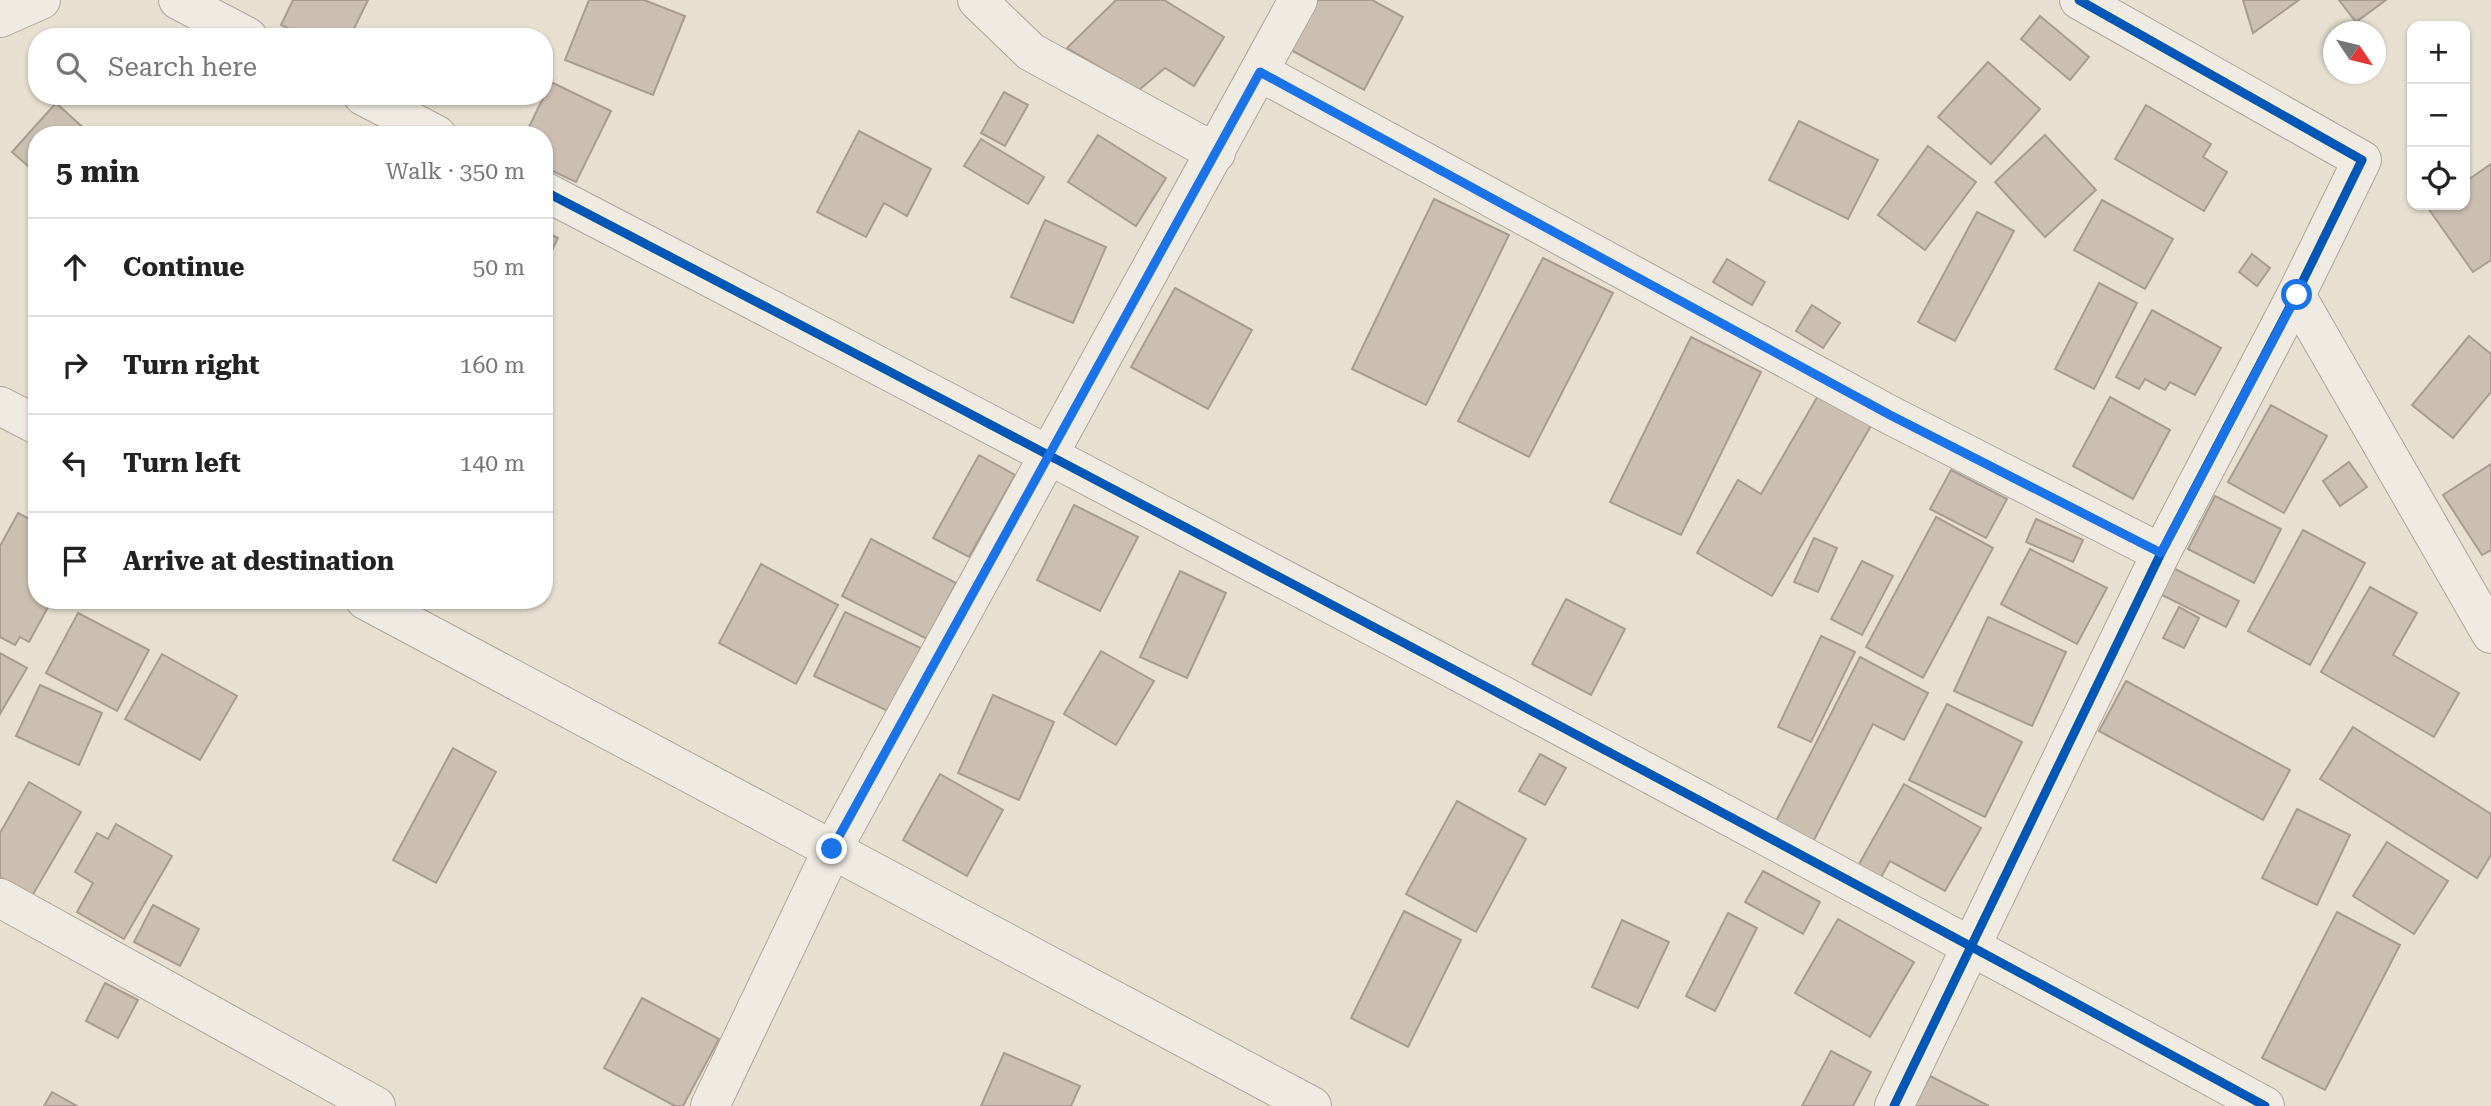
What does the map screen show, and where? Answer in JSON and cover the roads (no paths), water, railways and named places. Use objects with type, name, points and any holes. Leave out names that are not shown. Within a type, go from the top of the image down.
[{"type":"street","points":[[0,18],[41,0]]},
{"type":"street","points":[[178,0],[231,28]]},
{"type":"street","points":[[977,0],[1031,52],[1216,153]]},
{"type":"street","points":[[710,1106],[832,849],[1298,0]]},
{"type":"street","points":[[1894,1106],[2161,553],[2297,295],[2362,160],[2079,0]]},
{"type":"street","points":[[1260,72],[1890,415],[2161,553]]},
{"type":"street","points":[[380,105],[419,126]]},
{"type":"street","points":[[553,196],[1049,454],[2265,1106]]},
{"type":"street","points":[[2297,295],[2491,634]]},
{"type":"street","points":[[0,406],[28,420]]},
{"type":"street","points":[[382,609],[1312,1106]]},
{"type":"street","points":[[0,898],[376,1106]]}]
